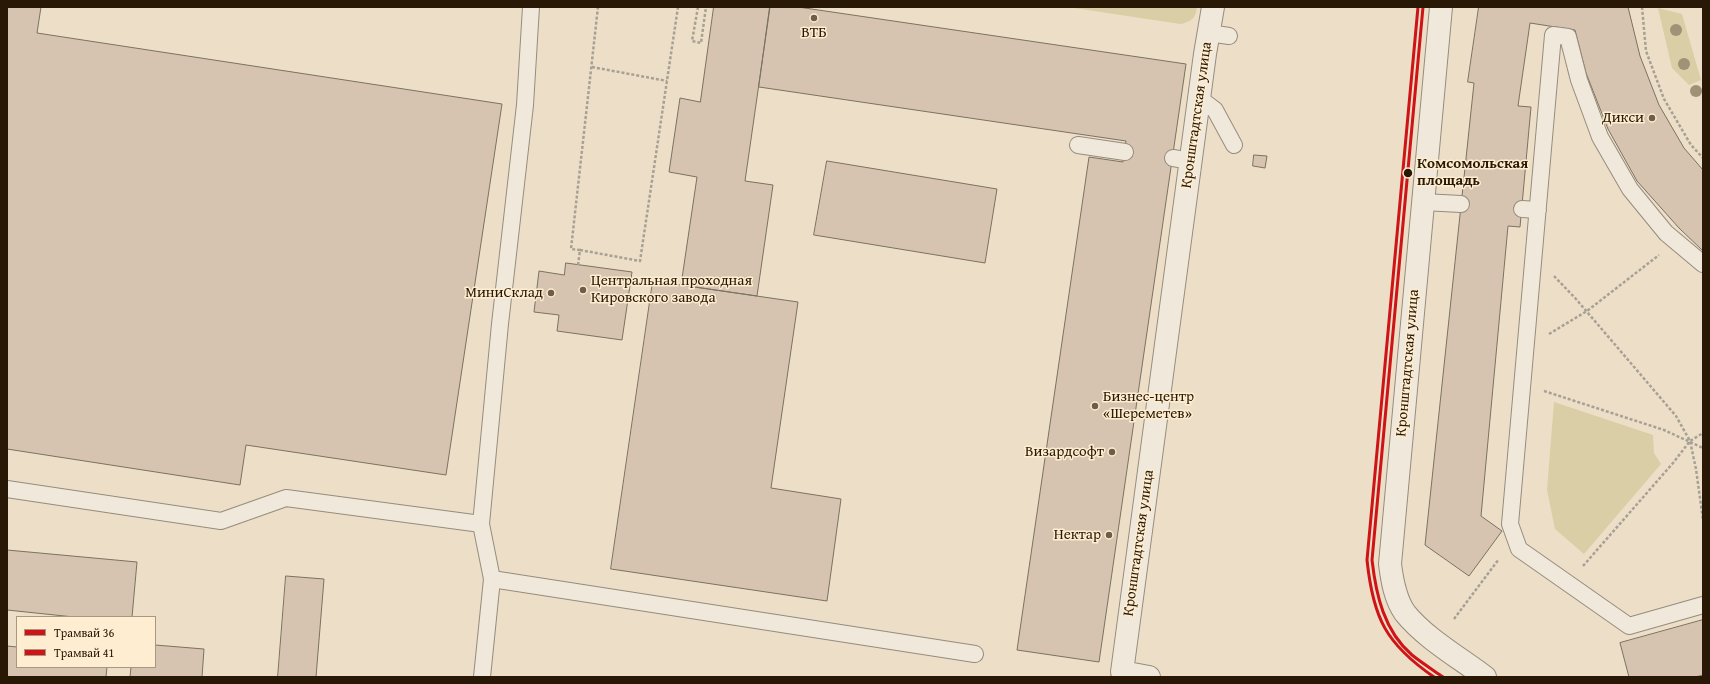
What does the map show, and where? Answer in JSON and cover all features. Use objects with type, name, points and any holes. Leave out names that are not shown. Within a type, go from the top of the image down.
[{"type":"street","name":"Кронштадтская улица","points":[[1148,677],[1122,672],[1182,160],[1219,34],[1213,7]]},
{"type":"street","name":"Кронштадтская улица","points":[[1441,7],[1390,564],[1393,586],[1405,612],[1424,632],[1485,677]]},
{"type":"lane","points":[[482,677],[492,579],[481,524],[500,324],[525,106],[531,7]]},
{"type":"lane","points":[[1698,255],[1666,233],[1630,189],[1600,137],[1579,80],[1568,37],[1553,35],[1510,524],[1519,549],[1629,626],[1703,605]]},
{"type":"lane","points":[[1199,98],[1215,110],[1234,145]]},
{"type":"lane","points":[[1078,145],[1125,152]]},
{"type":"lane","points":[[1424,202],[1461,204]]},
{"type":"lane","points":[[1522,209],[1538,210]]},
{"type":"lane","points":[[7,489],[221,521],[286,498],[481,524]]},
{"type":"lane","points":[[492,579],[975,654]]},
{"type":"path","points":[[598,7],[571,249],[640,261],[678,7]]},
{"type":"path","points":[[698,7],[692,41],[701,43],[706,7]]},
{"type":"path","points":[[1642,7],[1646,51],[1664,99],[1691,145],[1703,158]]},
{"type":"path","points":[[592,67],[667,81]]},
{"type":"path","points":[[1525,349],[1586,311],[1677,242]]},
{"type":"path","points":[[578,264],[580,250]]},
{"type":"path","points":[[1576,299],[1676,416],[1690,441],[1696,468],[1703,520]]},
{"type":"path","points":[[1522,384],[1664,430],[1703,448]]},
{"type":"path","points":[[1568,583],[1673,463],[1690,441],[1703,433]]},
{"type":"path","points":[[1454,619],[1500,557],[1516,540]]},
{"type":"shaded area","points":[[1068,7],[1197,7],[1192,19],[1180,24]]},
{"type":"shaded area","points":[[1658,8],[1682,14],[1701,80],[1689,85],[1672,68]]},
{"type":"shaded area","points":[[1554,402],[1653,435],[1654,453],[1661,464],[1584,554],[1555,529],[1547,490]]},
{"type":"building","points":[[7,7],[41,7],[37,33],[502,104],[446,475],[246,445],[240,485],[7,449]]},
{"type":"building","points":[[714,7],[770,7],[745,181],[773,185],[757,296],[681,285],[697,177],[669,172],[680,98],[700,102]]},
{"type":"building","name":"Бизнес-центр «Шереметев»","points":[[770,7],[798,7],[1186,64],[1099,662],[1017,650],[1089,157],[1123,162],[1126,141],[759,87]]},
{"type":"building","points":[[1479,7],[1628,7],[1640,56],[1659,105],[1684,148],[1703,170],[1703,251],[1679,228],[1637,181],[1608,129],[1586,73],[1575,30],[1530,23],[1518,106],[1531,107],[1520,227],[1508,226],[1481,516],[1502,531],[1469,576],[1425,545],[1474,83],[1468,82]]},
{"type":"building","points":[[1254,155],[1267,156],[1265,168],[1253,166]]},
{"type":"building","points":[[827,161],[997,189],[985,263],[814,235]]},
{"type":"building","name":"Центральная проходная Кировского завода","points":[[566,263],[632,272],[622,340],[557,331],[559,315],[534,312],[539,271],[564,275]]},
{"type":"building","points":[[653,281],[798,302],[771,488],[841,499],[827,601],[611,569]]},
{"type":"building","points":[[7,550],[137,562],[132,616],[64,616],[7,610]]},
{"type":"building","points":[[286,576],[324,579],[316,677],[278,677]]},
{"type":"building","points":[[1703,620],[1703,675],[1695,677],[1629,677],[1620,643]]},
{"type":"building","points":[[156,645],[204,649],[202,677],[130,677],[131,668],[156,668]]},
{"type":"building","points":[[7,646],[16,647],[16,668],[107,668],[106,677],[7,677]]},
{"type":"tram line","name":"41","points":[[1418,7],[1367,560],[1373,598],[1378,614],[1385,628],[1393,641],[1404,653],[1434,677]]},
{"type":"tram line","name":"36","points":[[1423,7],[1372,560],[1379,599],[1383,612],[1394,635],[1412,655],[1443,677]]},
{"type":"place","name":"ВТБ","points":[[814,18]]},
{"type":"place","name":"Дикси","points":[[1652,118]]},
{"type":"place","name":"Комсомольская площадь","points":[[1408,173]]},
{"type":"place","name":"Центральная проходная Кировского завода","points":[[583,290]]},
{"type":"place","name":"МиниСклад","points":[[551,293]]},
{"type":"place","name":"Бизнес-центр «Шереметев»","points":[[1095,406]]},
{"type":"place","name":"Визардсофт","points":[[1112,452]]},
{"type":"place","name":"Нектар","points":[[1109,535]]}]
